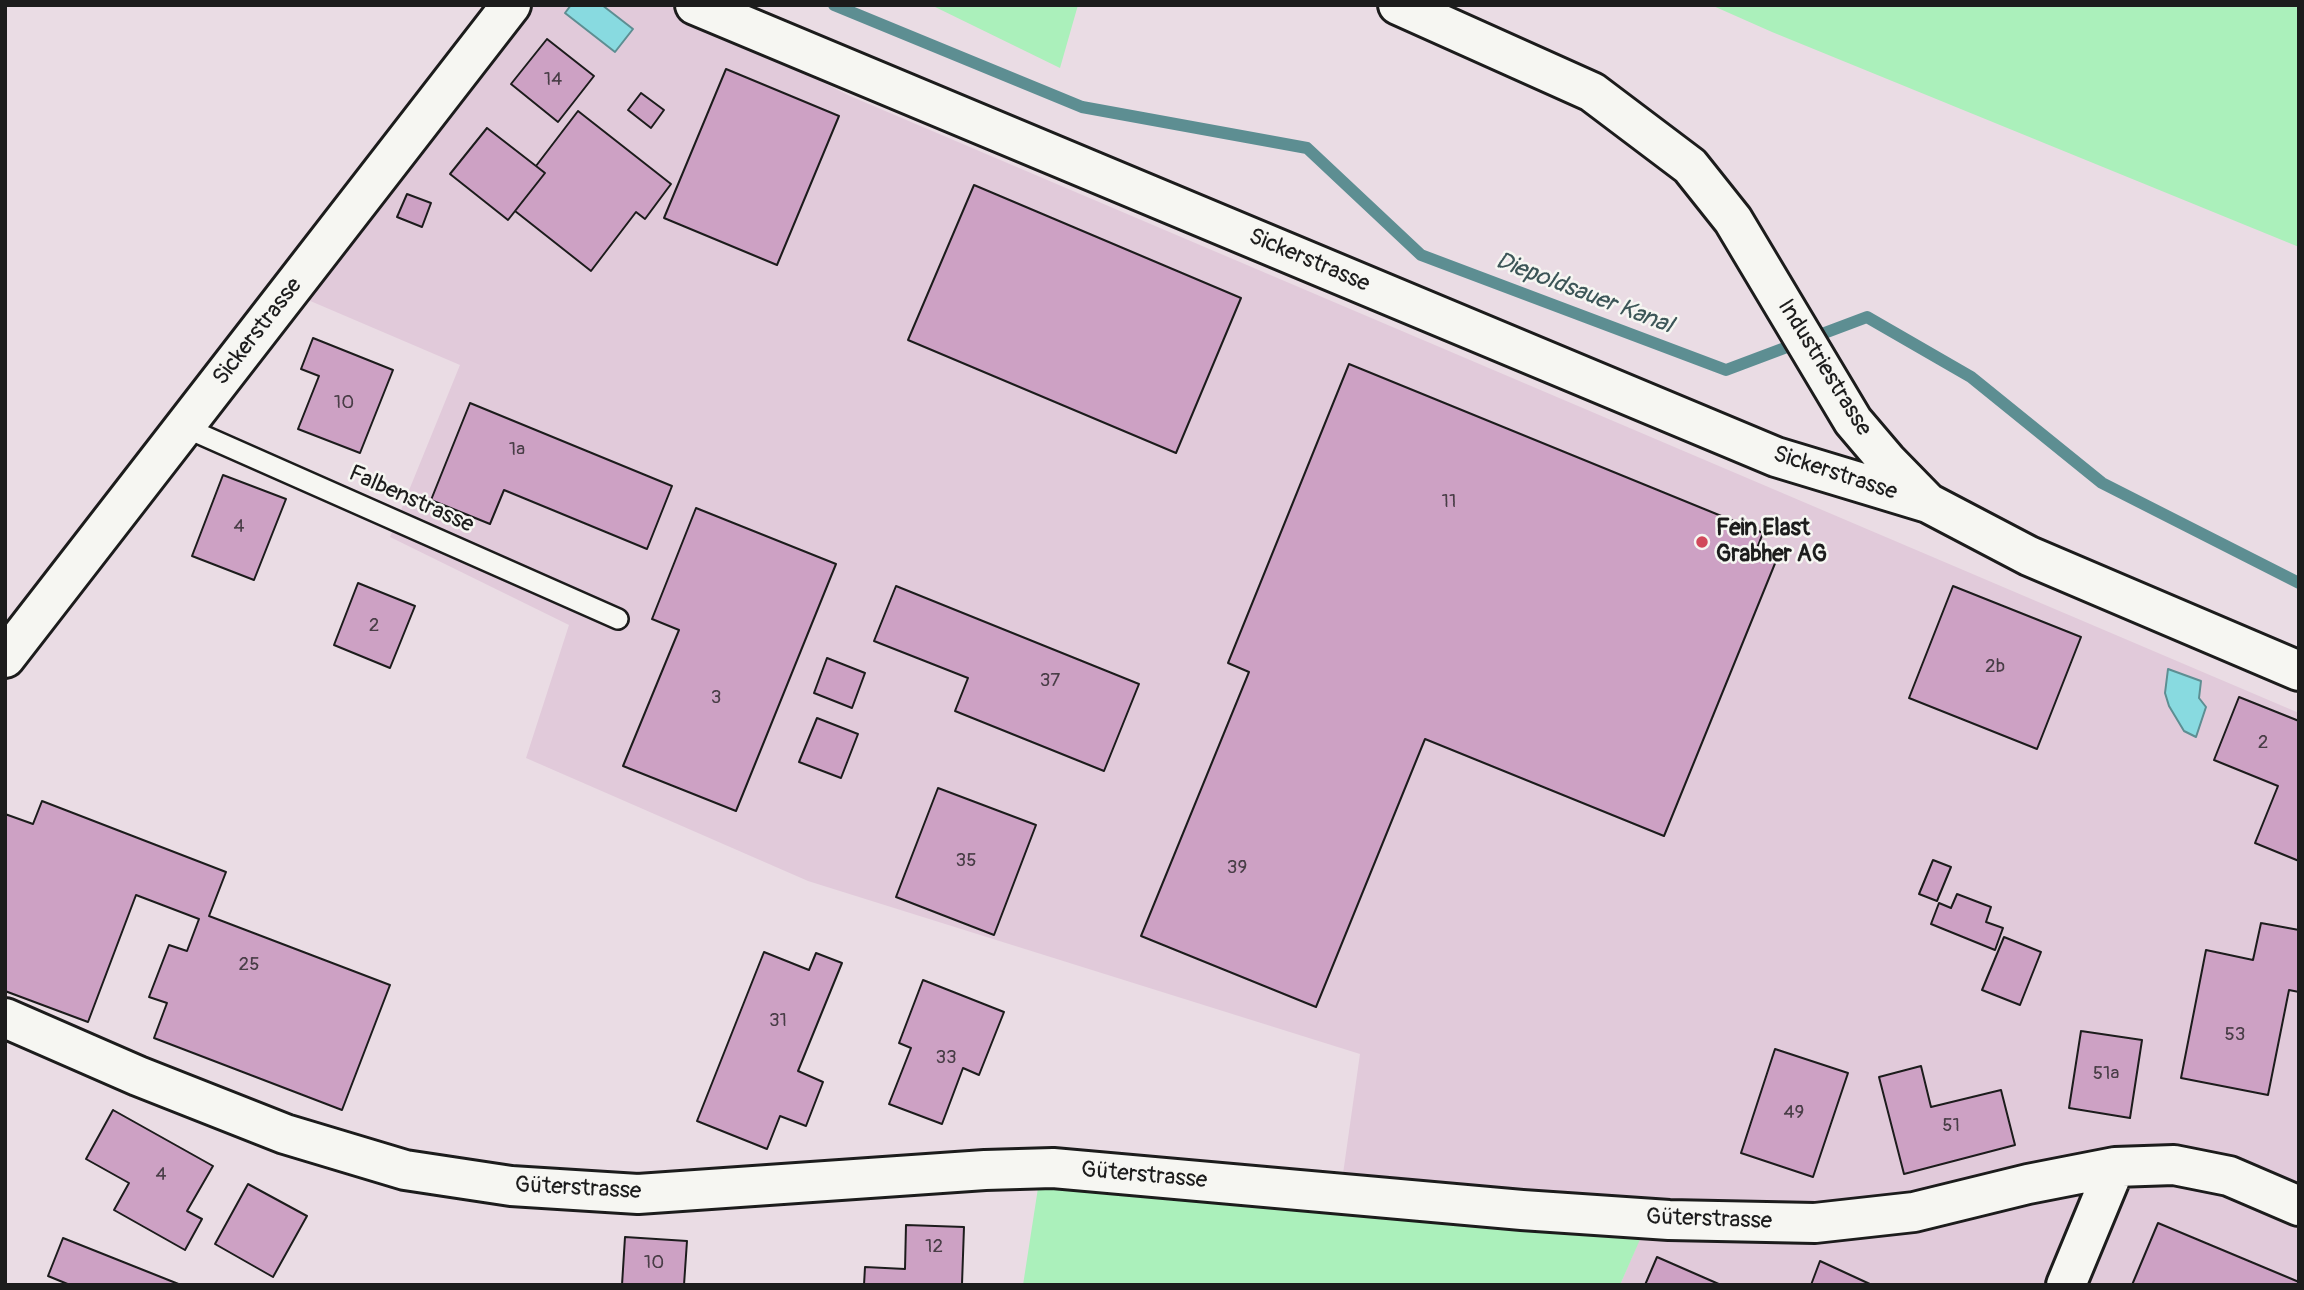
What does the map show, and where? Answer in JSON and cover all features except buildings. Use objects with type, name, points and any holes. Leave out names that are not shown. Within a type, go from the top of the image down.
[{"type":"street","name":"Sickerstrasse","points":[[5,658],[511,5]]},
{"type":"street","name":"Sickerstrasse","points":[[695,5],[1776,457],[1928,503]]},
{"type":"street","name":"Industriestrasse","points":[[1398,5],[1592,92],[1689,166],[1733,220],[1853,421],[1928,503],[2029,556],[2299,671]]},
{"type":"street","name":"Güterstrasse","points":[[5,1018],[138,1076],[285,1134],[405,1170],[511,1186],[638,1194],[985,1170],[1053,1168],[1522,1210],[1669,1220],[1815,1223],[1914,1212],[2028,1184],[2115,1167],[2174,1165],[2229,1176],[2299,1206]]},
{"type":"street","points":[[2066,1285],[2115,1167]]},
{"type":"lane","name":"Falbenstrasse","points":[[184,427],[618,619]]},
{"type":"shaded area","points":[[533,5],[668,5],[850,96],[2299,713],[2299,1285],[1620,1285],[1641,1236],[1338,1209],[1360,1054],[808,881],[526,758],[569,625],[390,537],[460,365],[301,297]]},
{"type":"green space","points":[[931,5],[1078,5],[1060,68]]},
{"type":"green space","points":[[1711,5],[2299,5],[2299,247],[1772,32]]},
{"type":"green space","points":[[1038,1188],[1119,1189],[1642,1235],[1620,1285],[1023,1285]]},
{"type":"water","points":[[571,5],[602,5],[633,29],[615,52],[565,13]]},
{"type":"water","points":[[2168,669],[2201,681],[2199,698],[2206,707],[2196,737],[2184,731],[2169,706],[2165,693]]},
{"type":"waterway","name":"Diepoldsauer Kanal","points":[[834,5],[1082,107],[1307,148],[1421,255],[1726,370],[1867,317],[1971,377],[2102,483],[2299,583]]},
{"type":"place","name":"Fein Elast Grabher AG","points":[[1702,542]]}]
